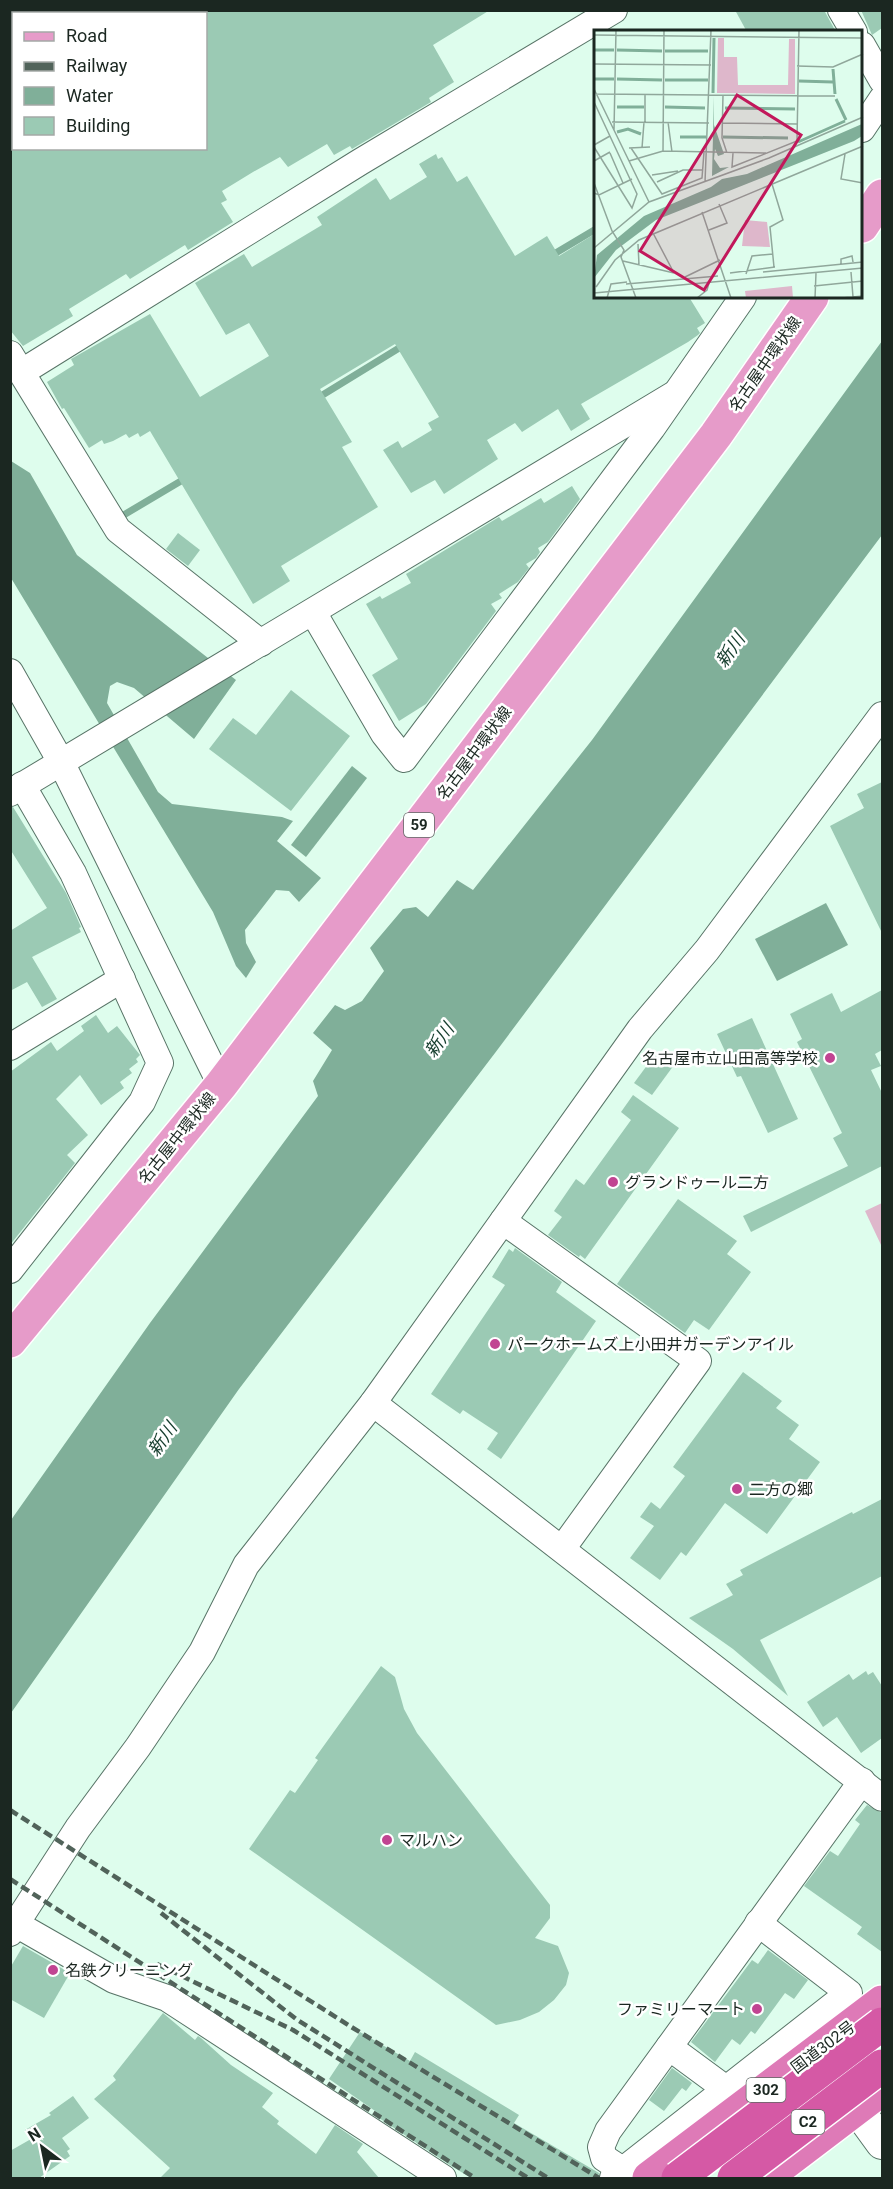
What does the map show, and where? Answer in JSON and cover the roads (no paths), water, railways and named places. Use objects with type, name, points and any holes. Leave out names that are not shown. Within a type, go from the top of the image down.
[{"type":"highway","name":"国道302号","points":[[647,2170],[815,2052],[861,2014],[882,2002]]},
{"type":"highway","name":"C2","points":[[647,2170],[861,2014]]},
{"type":"highway","name":"C2","points":[[734,2178],[882,2064]]},
{"type":"highway","points":[[776,2174],[870,2098]]},
{"type":"main road","points":[[863,223],[882,196]]},
{"type":"main road","name":"名古屋中環状線","points":[[10,1341],[221,1084],[716,435],[811,298]]},
{"type":"street","points":[[251,649],[118,530],[16,363],[614,10]]},
{"type":"street","points":[[841,10],[853,30]]},
{"type":"street","points":[[863,48],[882,80]]},
{"type":"street","points":[[863,126],[882,99]]},
{"type":"street","points":[[313,612],[384,734],[404,759],[652,428],[742,298]]},
{"type":"street","points":[[10,1270],[142,1102],[160,1063],[73,873],[16,789],[673,395]]},
{"type":"street","points":[[10,672],[61,762],[221,1084]]},
{"type":"street","points":[[443,2178],[167,1998],[114,1980],[13,1929],[78,1828],[138,1747],[202,1652],[246,1565],[373,1403],[640,1029],[707,950],[882,715]]},
{"type":"street","points":[[10,1047],[122,979]]},
{"type":"street","points":[[503,1221],[698,1361],[562,1549]]},
{"type":"street","points":[[373,1403],[882,1798]]},
{"type":"street","points":[[861,2014],[726,2090],[647,2170],[604,2158],[602,2147],[608,2131],[862,1781]]},
{"type":"street","points":[[758,1923],[861,2014],[882,2064]]},
{"type":"street","points":[[669,2047],[726,2090]]},
{"type":"street","points":[[815,2052],[870,2098],[882,2143]]},
{"type":"water","name":"新川","points":[[882,341],[882,535],[495,1053],[239,1389],[11,1713],[11,1520],[150,1323],[318,1096],[313,1081],[332,1050],[313,1033],[335,1005],[345,1010],[362,1001],[384,971],[370,948],[403,909],[416,907],[428,917],[457,880],[473,890],[592,740]]},
{"type":"water","points":[[11,461],[30,473],[77,555],[236,680],[194,739],[134,688],[117,682],[110,686],[107,703],[158,792],[172,804],[282,817],[293,821],[277,841],[321,878],[299,902],[289,891],[276,890],[245,930],[246,943],[256,962],[246,978],[236,966],[213,912],[11,578]]},
{"type":"water","points":[[352,766],[367,778],[306,857],[291,845]]},
{"type":"water","points":[[826,903],[848,945],[777,981],[755,939]]},
{"type":"waterway","points":[[549,257],[594,230]]},
{"type":"waterway","points":[[316,399],[404,345]]},
{"type":"waterway","points":[[122,516],[186,478]]},
{"type":"railway","points":[[10,1810],[353,2028],[599,2178]]},
{"type":"railway","points":[[10,1879],[475,2178]]},
{"type":"railway","points":[[161,1913],[296,2019],[548,2178]]},
{"type":"railway","points":[[157,1964],[293,2030],[528,2178]]},
{"type":"place","name":"名古屋市立山田高等学校","points":[[830,1058]]},
{"type":"place","name":"グランドゥール二方","points":[[613,1182]]},
{"type":"place","name":"パークホームズ上小田井ガーデンアイル","points":[[495,1344]]},
{"type":"place","name":"二方の郷","points":[[737,1489]]},
{"type":"place","name":"マルハン","points":[[387,1840]]},
{"type":"place","name":"名鉄クリーニング","points":[[53,1970]]},
{"type":"place","name":"ファミリーマート","points":[[757,2009]]}]
